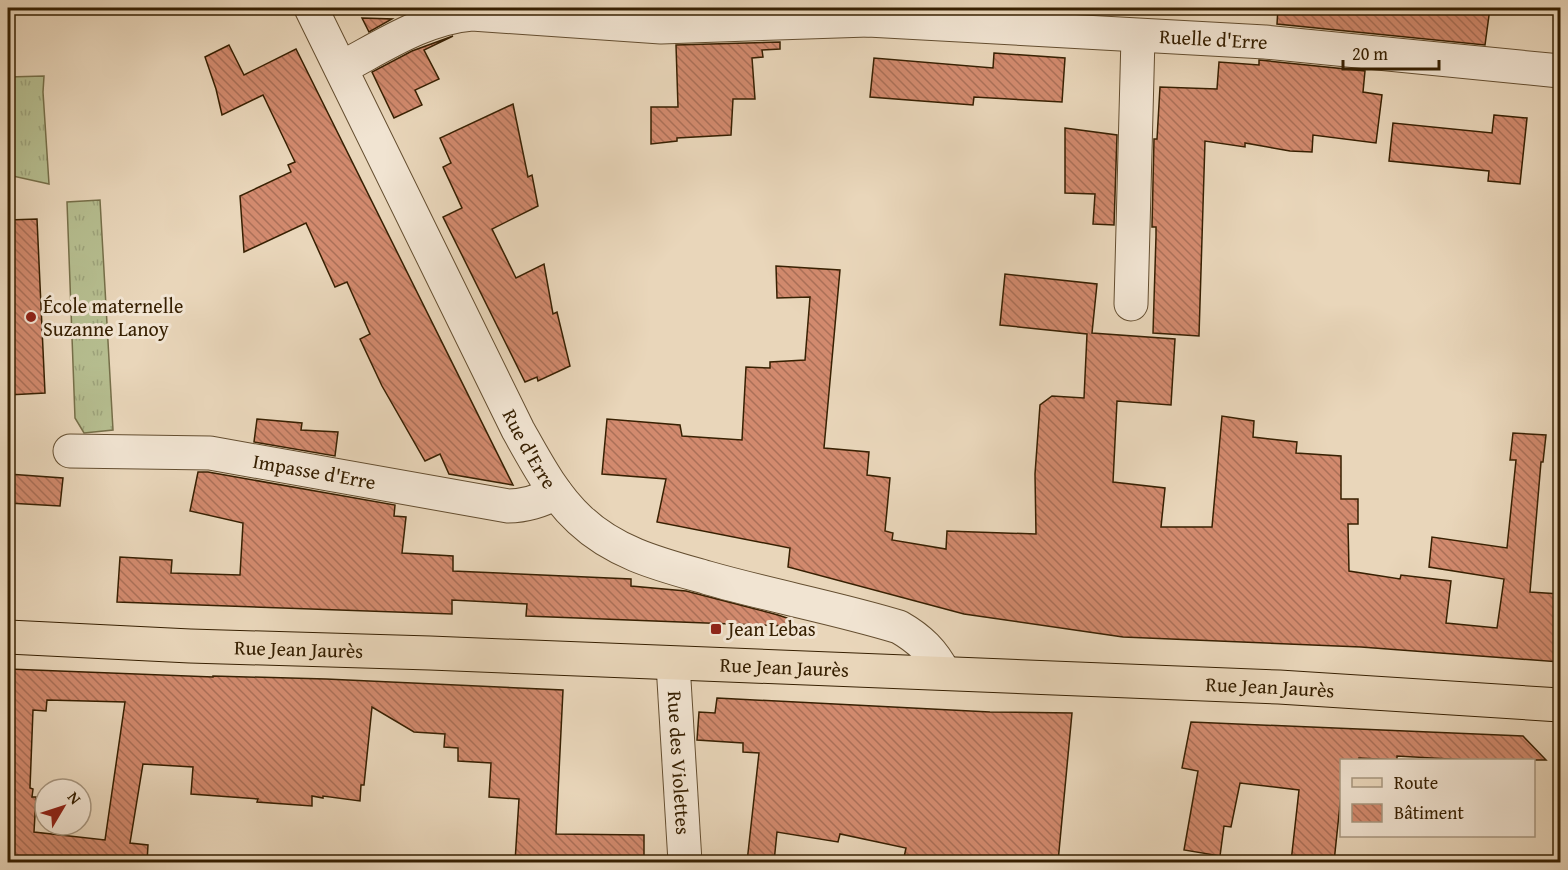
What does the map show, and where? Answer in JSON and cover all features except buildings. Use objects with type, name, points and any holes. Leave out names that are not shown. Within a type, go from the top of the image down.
[{"type":"main road","name":"Rue Jean Jaurès","points":[[8,637],[1279,687],[1559,712]]},
{"type":"street","name":"Rue d'Erre","points":[[311,8],[518,430],[556,493],[581,522],[615,546],[637,556],[762,593],[899,627],[914,635],[926,646],[935,656],[944,673]]},
{"type":"street","name":"Ruelle d'Erre","points":[[341,68],[429,22],[458,15],[472,14],[661,27],[868,14],[1138,36],[1265,42],[1560,71]]},
{"type":"street","points":[[1131,304],[1138,36]]},
{"type":"street","name":"Impasse d'Erre","points":[[70,451],[210,453],[508,506],[528,505],[556,493]]},
{"type":"street","name":"Rue des Violettes","points":[[673,664],[685,862]]},
{"type":"green space","points":[[44,76],[49,184],[8,175],[8,77]]},
{"type":"green space","points":[[100,200],[113,430],[84,433],[75,418],[67,202]]},
{"type":"place","name":"École maternelle Suzanne Lanoy","points":[[31,317]]},
{"type":"place","name":"Jean Lebas","points":[[716,629]]}]
